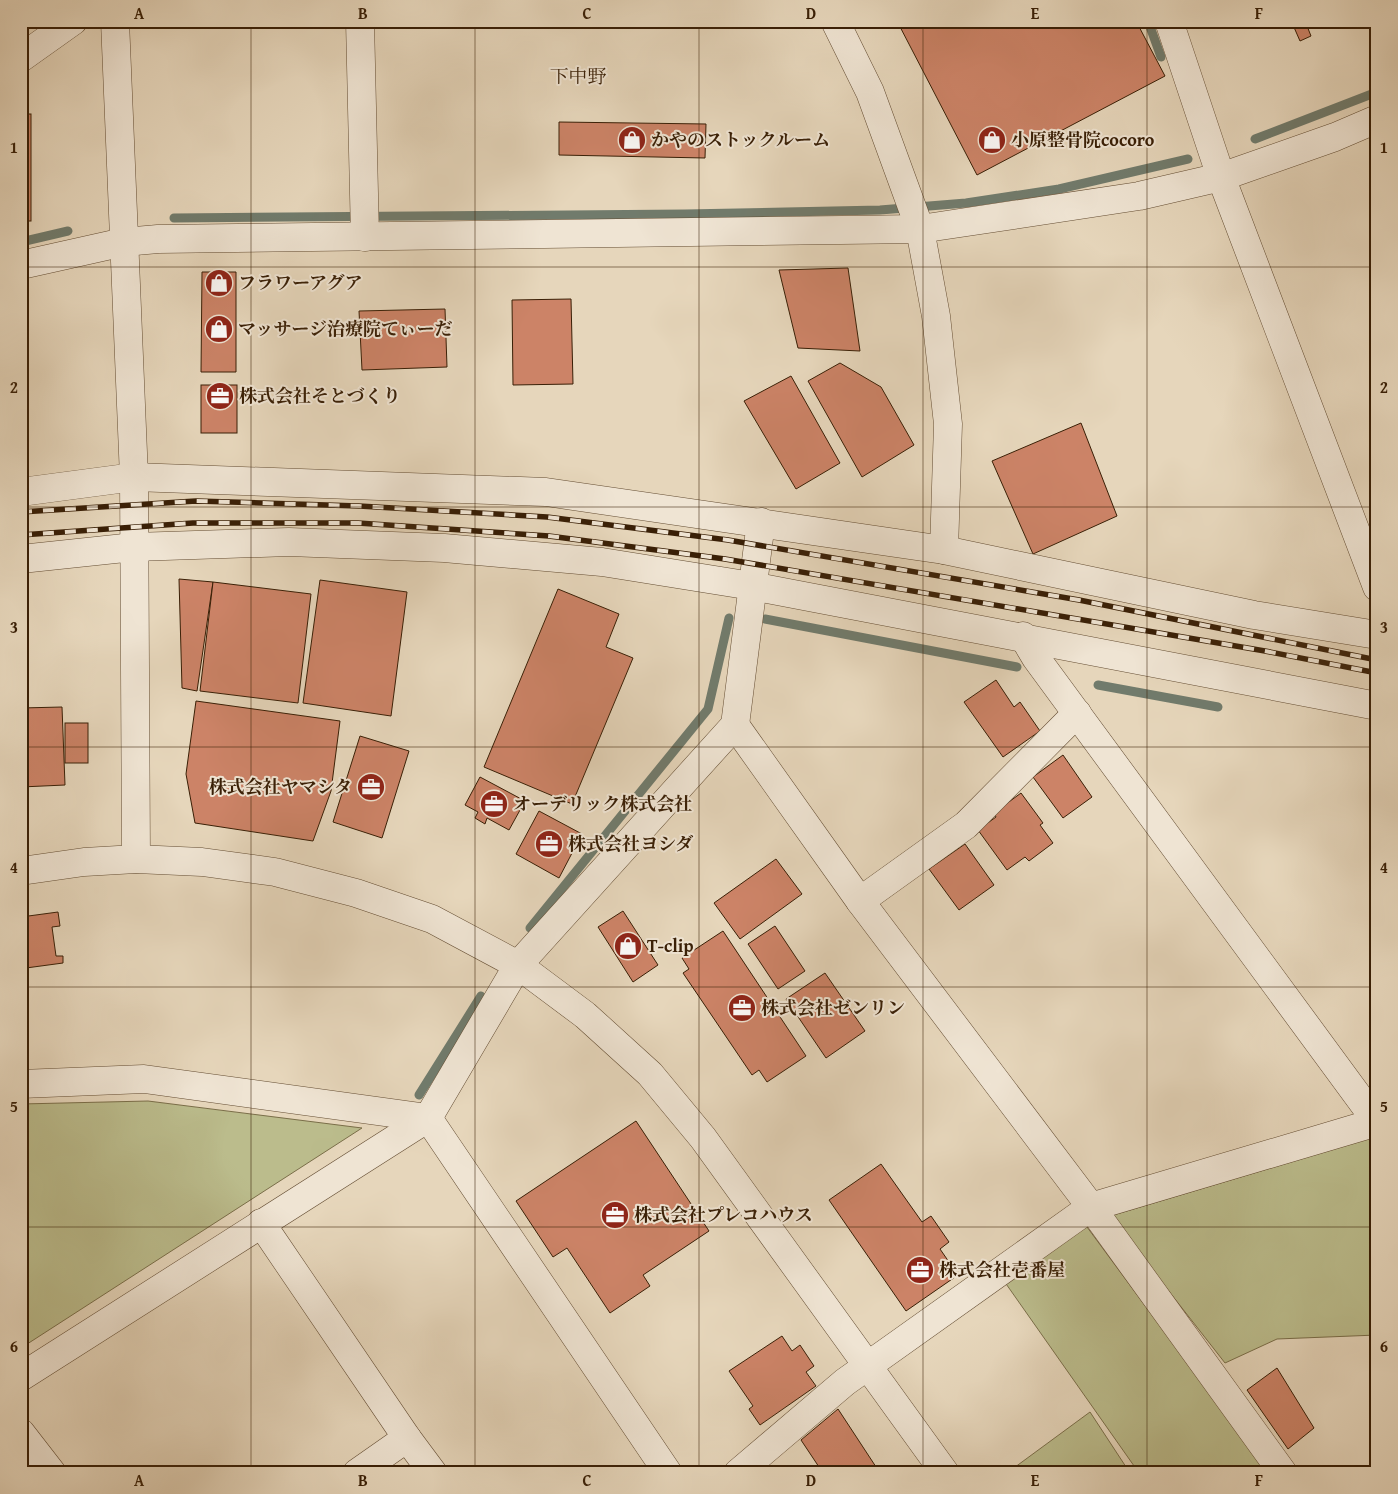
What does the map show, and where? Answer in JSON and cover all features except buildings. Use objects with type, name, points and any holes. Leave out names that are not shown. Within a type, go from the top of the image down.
[{"type":"street","points":[[21,58],[73,21]]},
{"type":"street","points":[[115,21],[134,477],[136,859]]},
{"type":"street","points":[[360,21],[365,224]]},
{"type":"street","points":[[835,21],[870,92],[915,214],[936,316],[948,424],[944,550]]},
{"type":"street","points":[[1168,21],[1221,177],[1375,576]]},
{"type":"street","points":[[21,266],[124,242],[365,224],[915,214],[1139,196],[1221,177],[1335,137],[1377,119]]},
{"type":"street","points":[[21,492],[134,477],[546,492],[944,550],[1254,615],[1377,634]]},
{"type":"street","points":[[21,1377],[428,1118],[518,965],[735,725],[762,522]]},
{"type":"street","points":[[21,559],[134,547],[289,542],[444,548],[602,562],[752,586],[1023,636],[1377,706]]},
{"type":"street","points":[[738,1473],[845,1382],[1091,1207],[1377,1122],[1036,658],[1023,636]]},
{"type":"street","points":[[860,901],[966,825],[1077,713]]},
{"type":"street","points":[[735,725],[860,901],[1091,1207],[1283,1473]]},
{"type":"street","points":[[21,871],[84,862],[136,859],[202,862],[275,872],[356,893],[432,919],[518,965],[585,1015],[650,1074],[703,1138],[945,1473]]},
{"type":"street","points":[[21,1084],[144,1080],[428,1118],[668,1473]]},
{"type":"street","points":[[261,1223],[407,1438],[433,1473]]},
{"type":"street","points":[[21,1433],[52,1473]]},
{"type":"street","points":[[357,1473],[407,1438]]},
{"type":"green space","points":[[148,1101],[362,1128],[21,1348],[21,1104]]},
{"type":"green space","points":[[1371,1138],[1377,1152],[1377,1335],[1277,1339],[1225,1363],[1110,1216]]},
{"type":"green space","points":[[1084,1223],[1269,1473],[1139,1473],[997,1271]]},
{"type":"green space","points":[[1090,1412],[1130,1473],[1007,1473]]},
{"type":"waterway","points":[[1148,21],[1161,57]]},
{"type":"waterway","points":[[1255,139],[1377,92]]},
{"type":"waterway","points":[[174,218],[685,214],[880,210],[966,203],[1059,189],[1188,159]]},
{"type":"waterway","points":[[21,242],[68,231]]},
{"type":"waterway","points":[[530,928],[708,709],[729,618]]},
{"type":"waterway","points":[[765,619],[1017,667]]},
{"type":"waterway","points":[[1098,685],[1218,707]]},
{"type":"waterway","points":[[419,1095],[481,996]]},
{"type":"railway","points":[[21,512],[196,501],[359,506],[547,517],[728,540],[1079,600],[1377,660]]},
{"type":"railway","points":[[21,535],[193,523],[358,523],[549,536],[725,559],[1265,651],[1377,673]]},
{"type":"place","name":"かやのストックルーム","points":[[632,140]]},
{"type":"place","name":"小原整骨院cocoro","points":[[992,140]]},
{"type":"place","name":"フラワーアグア","points":[[219,283]]},
{"type":"place","name":"マッサージ治療院てぃーだ","points":[[219,329]]},
{"type":"place","name":"株式会社そとづくり","points":[[220,396]]},
{"type":"place","name":"株式会社ヤマシタ","points":[[371,787]]},
{"type":"place","name":"オーデリック株式会社","points":[[494,804]]},
{"type":"place","name":"株式会社ヨシダ","points":[[549,844]]},
{"type":"place","name":"T-clip","points":[[628,946]]},
{"type":"place","name":"株式会社ゼンリン","points":[[742,1008]]},
{"type":"place","name":"株式会社プレコハウス","points":[[615,1215]]},
{"type":"place","name":"株式会社壱番屋","points":[[920,1270]]},
{"type":"district","name":"下中野","points":[[578,76]]}]
